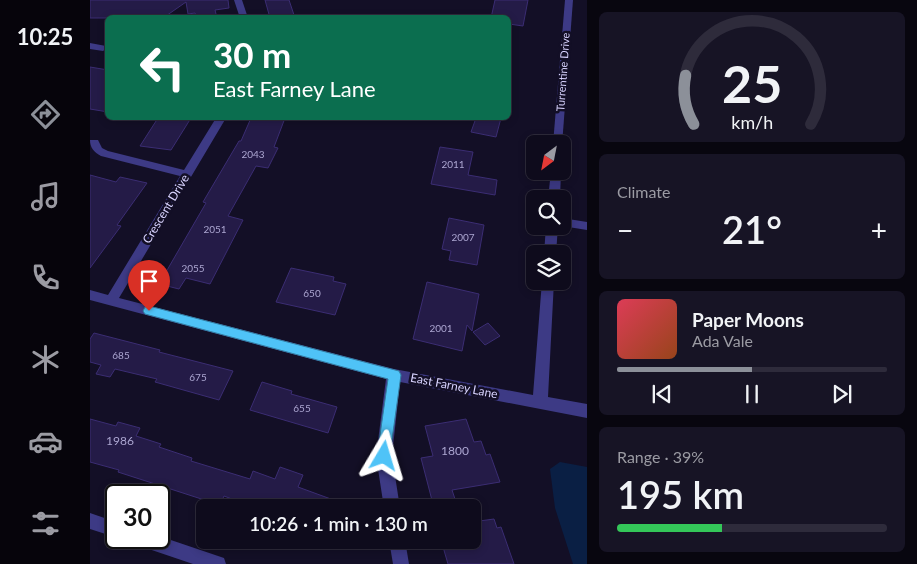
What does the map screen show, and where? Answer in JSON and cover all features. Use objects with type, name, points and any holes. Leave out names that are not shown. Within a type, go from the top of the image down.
[{"type":"street","points":[[238,0],[243,15]]},
{"type":"street","name":"Turrentine Drive","points":[[559,135],[569,0]]},
{"type":"street","points":[[90,46],[103,48]]},
{"type":"street","name":"Crescent Drive","points":[[111,300],[220,120]]},
{"type":"street","points":[[94,142],[98,150],[105,154],[187,174]]},
{"type":"street","points":[[571,223],[587,226]]},
{"type":"street","points":[[540,402],[547,290]]},
{"type":"street","name":"East Farney Lane","points":[[90,295],[394,375],[587,411]]},
{"type":"street","points":[[391,499],[384,456],[394,375]]},
{"type":"street","points":[[90,521],[105,526]]},
{"type":"street","points":[[170,548],[218,564]]},
{"type":"street","points":[[398,549],[401,564]]},
{"type":"water","points":[[560,462],[587,467],[587,564],[573,564],[555,508],[550,469]]},
{"type":"building","points":[[90,0],[228,0],[229,8],[215,10],[216,15],[188,14],[186,2],[167,15],[105,15],[105,18],[90,18]]},
{"type":"building","points":[[265,0],[289,0],[294,15],[269,15]]},
{"type":"building","points":[[495,0],[528,0],[523,26],[511,24],[511,15],[492,15]]},
{"type":"building","points":[[90,67],[105,70],[105,112],[90,109]]},
{"type":"building","points":[[157,120],[190,120],[171,150],[140,146]]},
{"type":"building","points":[[250,120],[284,120],[274,147],[278,148],[268,168],[256,166],[228,216],[243,220],[210,284],[186,278],[179,289],[159,284],[206,203],[203,202],[239,141],[241,141]]},
{"type":"building","points":[[475,120],[500,120],[496,137],[471,132]]},
{"type":"building","points":[[440,147],[473,152],[468,175],[497,180],[495,195],[431,184]]},
{"type":"building","points":[[90,175],[116,182],[120,177],[147,183],[117,225],[121,226],[90,268]]},
{"type":"building","points":[[449,218],[484,225],[477,265],[449,260],[451,251],[442,249]]},
{"type":"building","points":[[291,268],[334,277],[333,281],[346,284],[335,315],[276,302]]},
{"type":"building","points":[[427,282],[479,294],[472,331],[467,325],[462,351],[413,339]]},
{"type":"building","points":[[488,323],[500,336],[485,345],[473,332]]},
{"type":"building","points":[[94,333],[233,371],[219,400],[155,382],[157,379],[115,369],[110,377],[96,374],[101,365],[90,362],[90,339]]},
{"type":"building","points":[[262,382],[292,391],[291,394],[337,407],[328,433],[250,410]]},
{"type":"building","points":[[90,419],[116,426],[118,422],[140,428],[136,436],[161,444],[159,447],[192,458],[191,461],[250,479],[253,471],[275,479],[280,467],[303,475],[298,487],[331,499],[232,499],[224,496],[223,499],[201,499],[170,489],[170,484],[155,484],[118,472],[119,470],[90,462]]},
{"type":"building","points":[[466,419],[474,442],[481,441],[486,455],[490,454],[500,482],[452,490],[455,499],[432,499],[421,458],[433,456],[425,426]]},
{"type":"building","points":[[494,519],[497,528],[501,527],[514,564],[448,564],[444,549],[481,549],[481,521]]},
{"type":"route","points":[[149,311],[394,375],[384,456]]}]
